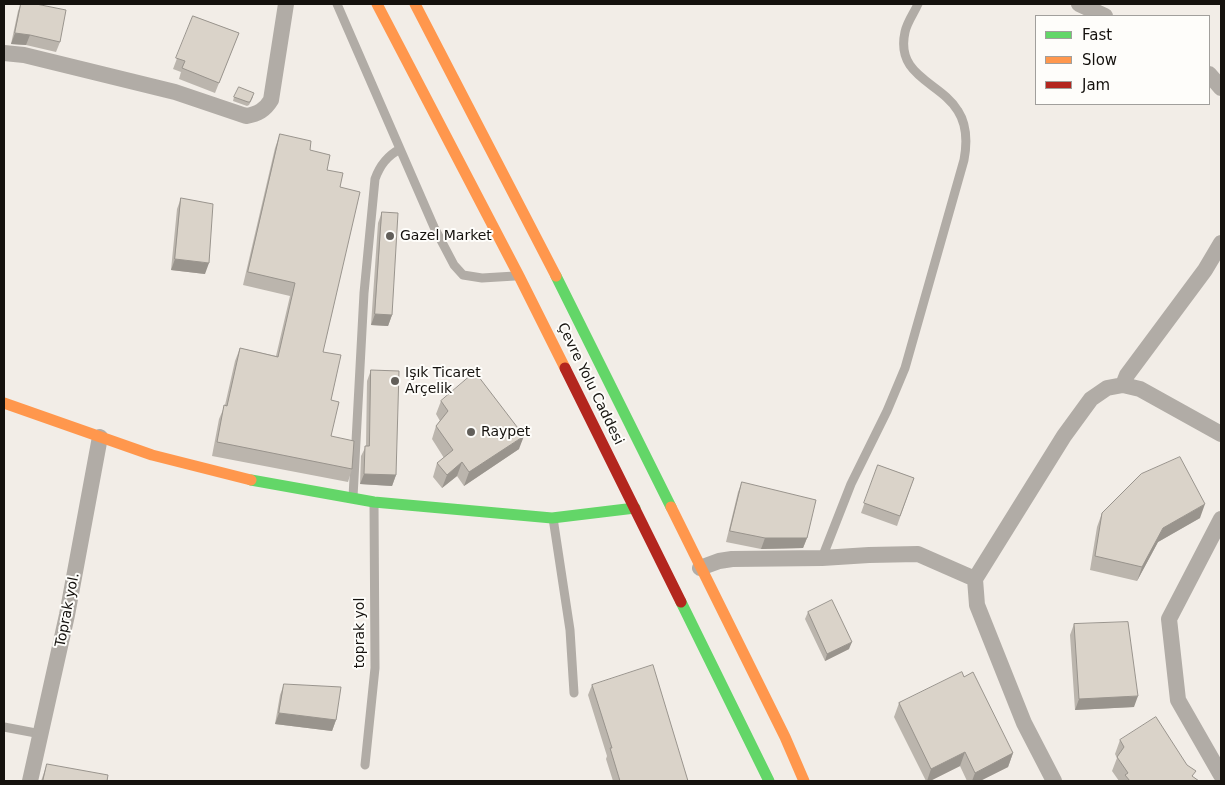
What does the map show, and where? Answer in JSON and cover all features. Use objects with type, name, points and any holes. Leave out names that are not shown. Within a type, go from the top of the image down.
[{"type":"main road","name":"Çevre Yolu Caddesi","points":[[378,4],[519,276],[769,781]]},
{"type":"main road","name":"Çevre Yolu Caddesi","points":[[415,4],[553,271],[804,781]]},
{"type":"main road","points":[[4,403],[152,455],[257,481],[374,502],[552,518],[635,508]]},
{"type":"street","points":[[4,53],[24,55],[165,89],[246,116],[254,115],[262,111],[271,100],[286,4]]},
{"type":"street","points":[[1081,4],[1103,15]]},
{"type":"street","points":[[1210,75],[1221,88]]},
{"type":"street","points":[[1123,385],[1127,375],[1205,270],[1221,242]]},
{"type":"street","points":[[1054,781],[1024,723],[977,605],[975,579],[1034,482],[1091,399],[1107,388],[1123,385],[1140,390],[1221,434]]},
{"type":"street","name":"Toprak yol.","points":[[30,781],[67,615],[100,437]]},
{"type":"street","points":[[1221,519],[1169,619],[1178,700],[1221,776]]},
{"type":"street","points":[[700,568],[719,561],[732,559],[918,554],[975,579]]},
{"type":"lane","points":[[337,4],[434,228],[454,264],[463,275],[482,278],[519,276]]},
{"type":"lane","points":[[822,558],[851,484],[887,411],[905,368],[964,160],[966,136],[959,111],[953,103],[917,74],[906,56],[905,29],[918,4]]},
{"type":"lane","points":[[352,498],[364,293],[375,180],[383,162],[400,149]]},
{"type":"lane","name":"toprak yol","points":[[366,765],[375,668],[374,502]]},
{"type":"lane","points":[[552,518],[570,630],[574,694]]},
{"type":"lane","points":[[4,727],[41,734]]},
{"type":"building","points":[[21,4],[36,4],[66,10],[60,42],[15,33]]},
{"type":"building","points":[[193,16],[239,33],[219,83],[182,68],[185,61],[176,58]]},
{"type":"building","points":[[239,87],[254,93],[250,102],[234,97]]},
{"type":"building","points":[[280,134],[311,141],[310,150],[330,155],[327,170],[343,173],[340,187],[360,192],[323,352],[341,355],[331,400],[339,402],[331,436],[354,441],[352,469],[217,442],[224,405],[227,406],[240,348],[278,357],[295,283],[248,272]]},
{"type":"building","points":[[181,198],[213,204],[209,263],[175,259]]},
{"type":"building","points":[[382,212],[398,213],[392,315],[375,314]]},
{"type":"building","points":[[371,370],[399,371],[396,475],[364,474],[365,446],[369,446]]},
{"type":"building","name":"Raypet","points":[[475,372],[524,436],[469,472],[462,462],[447,475],[437,463],[453,450],[436,426],[448,411],[441,401]]},
{"type":"building","points":[[1180,457],[1205,504],[1163,528],[1142,567],[1095,556],[1102,513],[1141,474]]},
{"type":"building","points":[[878,465],[914,478],[900,516],[864,503]]},
{"type":"building","points":[[742,482],[816,500],[807,538],[765,538],[730,531]]},
{"type":"building","points":[[832,600],[852,642],[827,654],[808,612]]},
{"type":"building","points":[[1128,622],[1138,696],[1079,699],[1074,624]]},
{"type":"building","points":[[653,665],[688,781],[620,781],[610,748],[612,748],[592,685]]},
{"type":"building","points":[[962,672],[964,677],[973,672],[1013,753],[975,773],[965,752],[931,769],[899,703]]},
{"type":"building","points":[[284,684],[341,687],[336,720],[279,713]]},
{"type":"building","points":[[1156,717],[1187,765],[1196,771],[1192,776],[1199,781],[1130,781],[1125,775],[1128,773],[1117,757],[1124,747],[1120,740]]},
{"type":"building","points":[[47,764],[108,775],[107,781],[43,781]]},
{"type":"traffic: fast","points":[[556,276],[671,507]]},
{"type":"traffic: fast","points":[[251,480],[374,502],[552,518],[635,508]]},
{"type":"traffic: fast","points":[[681,602],[769,781]]},
{"type":"traffic: slow","points":[[377,4],[565,368]]},
{"type":"traffic: slow","points":[[415,4],[556,276]]},
{"type":"traffic: slow","points":[[4,403],[152,455],[251,480]]},
{"type":"traffic: slow","points":[[671,507],[785,737],[804,781]]},
{"type":"traffic: jam","points":[[565,368],[681,602]]},
{"type":"place","name":"Gazel Market","points":[[390,236]]},
{"type":"place","name":"Işık Ticaret Arçelik","points":[[395,381]]},
{"type":"place","name":"Raypet","points":[[471,432]]}]
